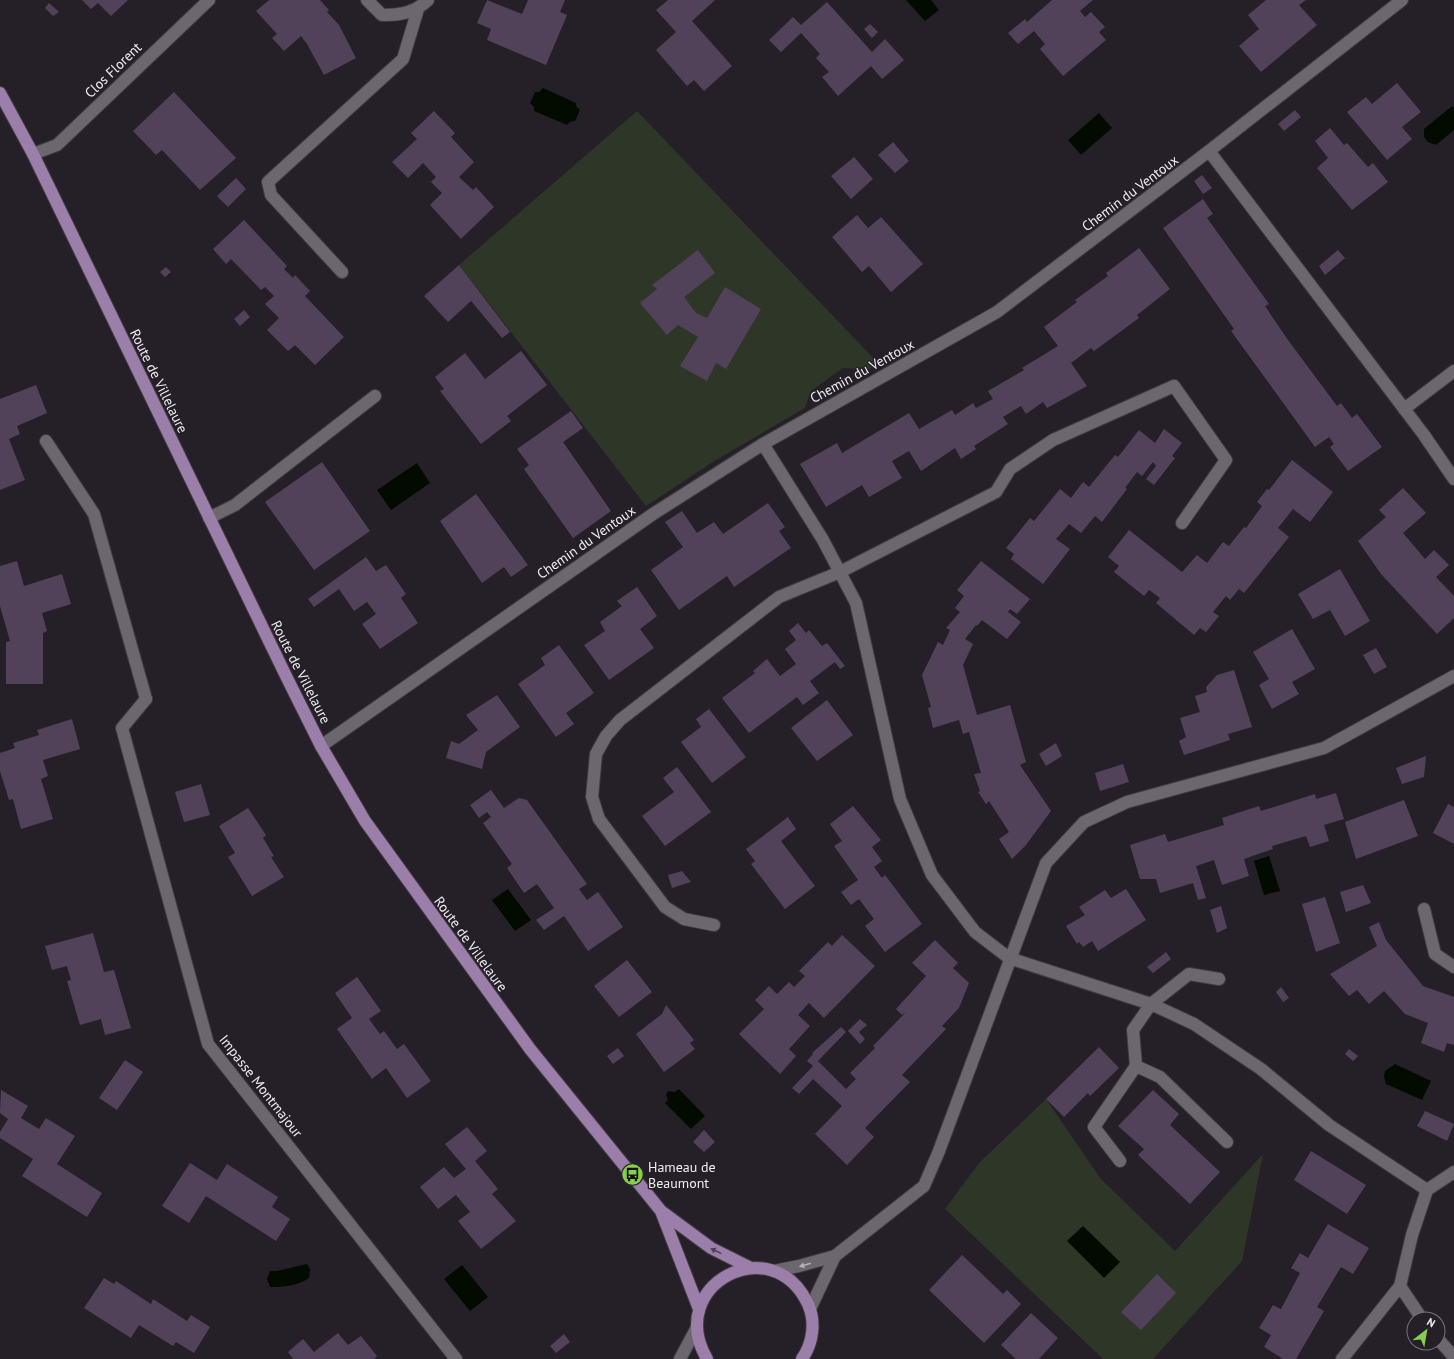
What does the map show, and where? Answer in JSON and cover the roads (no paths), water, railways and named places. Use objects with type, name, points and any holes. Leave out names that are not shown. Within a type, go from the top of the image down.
[{"type":"main road","name":"Route de Villelaure","points":[[0,93],[33,154],[321,746],[365,821],[530,1049],[661,1211],[711,1248],[751,1268]]},
{"type":"main road","name":"Route de Villelaure","points":[[661,1211],[699,1309]]},
{"type":"main road","points":[[707,1359],[700,1347],[696,1328],[699,1309],[706,1293],[718,1280],[734,1272],[751,1268],[774,1271],[790,1279],[802,1293],[810,1309],[813,1329],[808,1356]]},
{"type":"street","name":"Clos Florent","points":[[33,154],[57,144],[209,0]]},
{"type":"street","points":[[367,0],[382,16],[396,15],[418,9],[428,0]]},
{"type":"street","name":"Chemin du Ventoux","points":[[321,746],[653,514],[763,444],[997,312],[1209,151],[1402,0]]},
{"type":"street","points":[[342,272],[271,195],[268,182],[403,59],[418,9]]},
{"type":"street","points":[[1209,151],[1424,435],[1454,479]]},
{"type":"street","points":[[1404,409],[1454,371]]},
{"type":"street","points":[[714,925],[684,919],[665,907],[599,819],[592,797],[596,754],[606,736],[620,720],[779,597],[840,572],[996,492],[1010,469],[1054,440],[1174,386],[1226,460],[1182,523]]},
{"type":"street","points":[[209,518],[235,505],[375,396]]},
{"type":"street","name":"Impasse Montmajour","points":[[46,441],[94,514],[146,699],[122,728],[208,1044],[456,1359]]},
{"type":"street","points":[[763,444],[823,540],[856,603],[900,799],[932,875],[975,932],[1009,958],[1151,1004],[1194,1024],[1249,1061],[1329,1125],[1427,1190]]},
{"type":"street","points":[[774,1271],[835,1256],[924,1186],[940,1151],[1009,958],[1046,863],[1084,822],[1128,802],[1324,748],[1454,676]]},
{"type":"street","points":[[1424,909],[1435,954],[1454,967]]},
{"type":"street","points":[[1120,1161],[1094,1127],[1136,1066],[1133,1030],[1151,1004],[1189,974],[1219,979]]},
{"type":"street","points":[[1136,1066],[1160,1077],[1227,1142]]},
{"type":"street","points":[[1342,1359],[1400,1286],[1412,1235],[1427,1190],[1454,1172]]},
{"type":"street","points":[[810,1309],[835,1256]]},
{"type":"street","points":[[1400,1286],[1417,1311]]},
{"type":"street","points":[[680,1359],[696,1328]]},
{"type":"street","points":[[1446,1348],[1454,1357]]},
{"type":"place","name":"Hameau de Beaumont","points":[[633,1175]]}]
